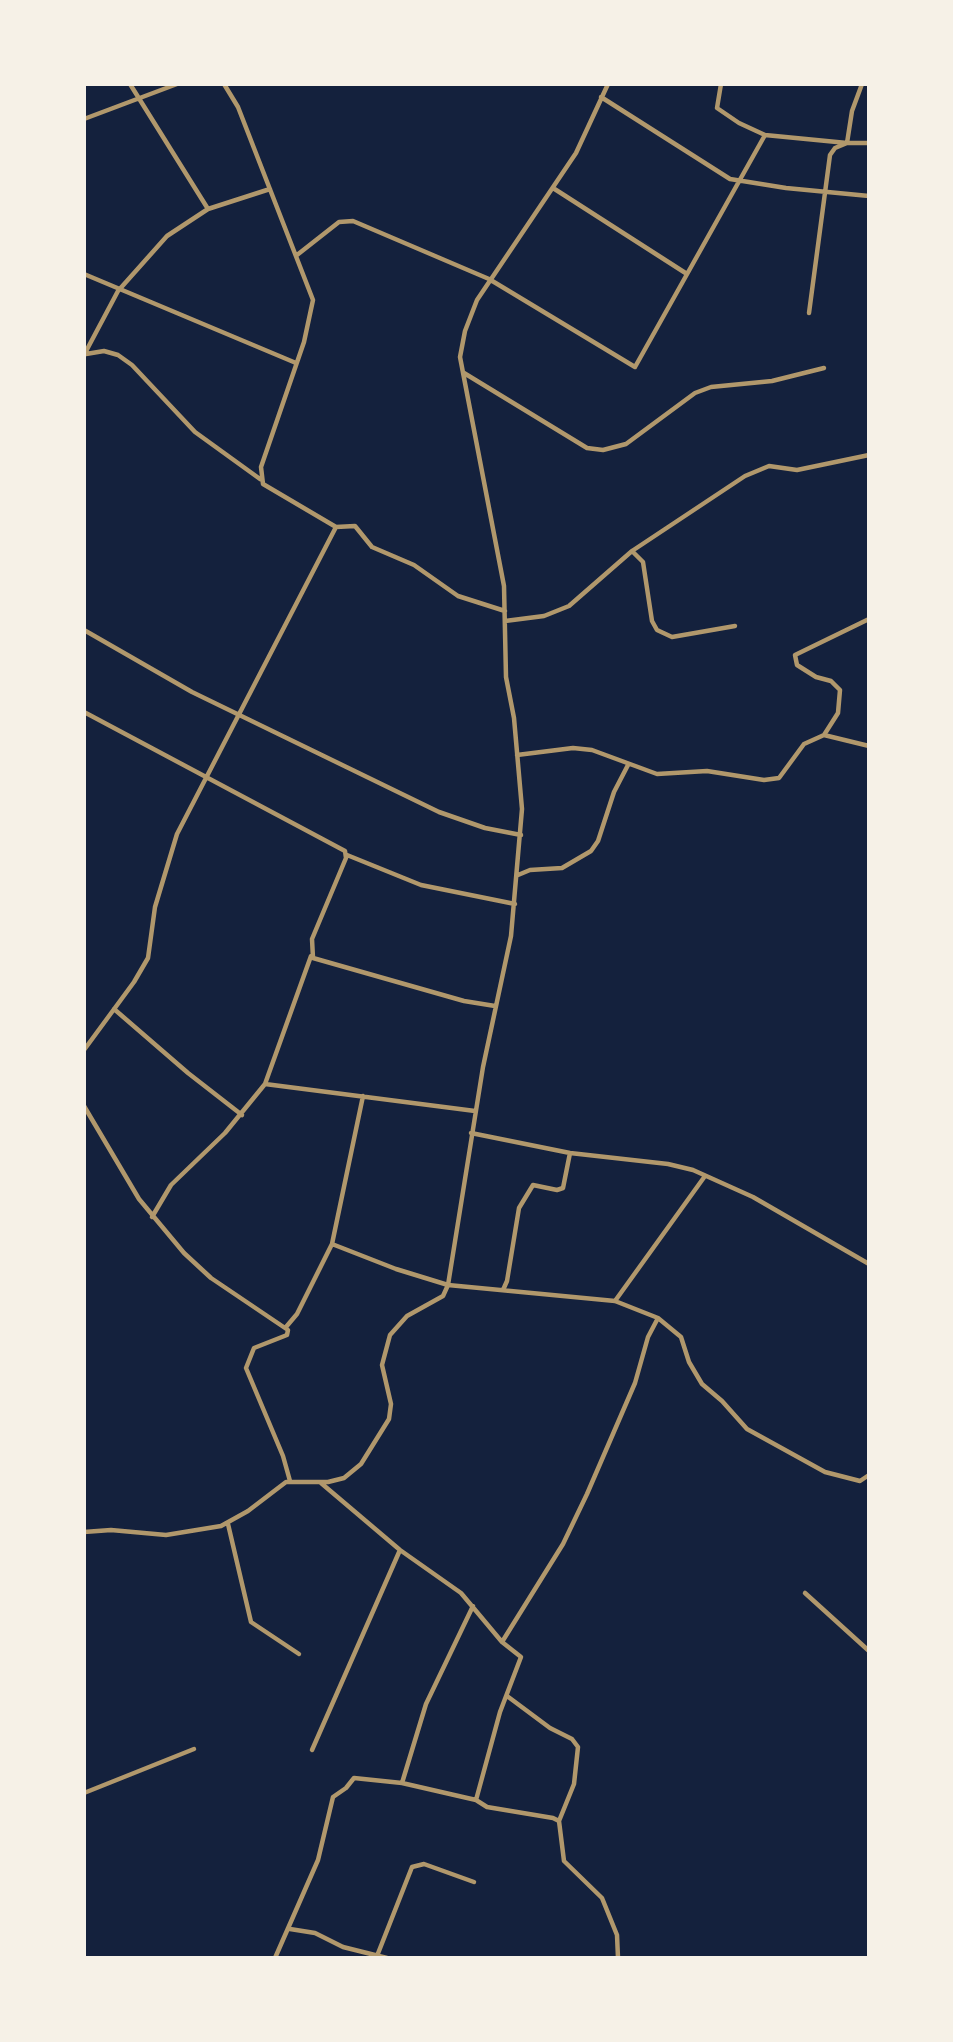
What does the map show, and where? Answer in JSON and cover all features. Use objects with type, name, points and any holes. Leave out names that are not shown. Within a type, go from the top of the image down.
[{"type":"street","points":[[131,84],[208,209]]},
{"type":"street","points":[[84,119],[177,84]]},
{"type":"street","points":[[224,84],[238,107],[313,299],[310,322],[261,467],[261,479]]},
{"type":"street","points":[[84,1532],[111,1530],[166,1535],[228,1524],[290,1481],[321,1483],[344,1478],[361,1464],[386,1425],[390,1412],[382,1365],[390,1335],[407,1316],[443,1296],[448,1285],[471,1133],[508,952],[521,835],[517,755],[506,677],[505,611],[500,565],[460,357],[465,331],[489,279],[576,153],[608,84]]},
{"type":"street","points":[[721,84],[716,108],[765,135],[869,143]]},
{"type":"street","points":[[847,143],[852,111],[862,84]]},
{"type":"street","points":[[601,97],[719,174],[740,181],[786,188],[869,196]]},
{"type":"street","points":[[297,255],[339,222],[353,221],[489,279],[635,367],[765,135]]},
{"type":"street","points":[[809,313],[830,155],[835,148],[847,143]]},
{"type":"street","points":[[553,188],[687,274]]},
{"type":"street","points":[[85,355],[118,291],[167,236],[208,209],[270,189]]},
{"type":"street","points":[[84,274],[118,291],[296,363]]},
{"type":"street","points":[[85,355],[104,351],[118,355],[132,365],[195,432],[261,479],[267,489],[336,527],[355,526],[372,547],[414,565],[458,596],[505,611]]},
{"type":"street","points":[[463,372],[587,447],[603,450],[626,444],[695,393],[711,387],[772,381],[824,368]]},
{"type":"street","points":[[505,621],[544,616],[569,606],[632,551],[745,476],[769,466],[797,470],[869,455]]},
{"type":"street","points":[[84,1049],[148,958],[155,907],[177,834],[204,776],[336,527]]},
{"type":"street","points":[[632,551],[643,562],[652,621],[657,630],[672,637],[735,626]]},
{"type":"street","points":[[517,755],[582,748],[657,774],[707,771],[772,779],[787,770],[804,744],[824,735],[838,713],[840,690],[831,681],[816,677],[797,665],[795,655],[869,619]]},
{"type":"street","points":[[84,630],[236,715],[439,812],[485,828],[521,835]]},
{"type":"street","points":[[84,712],[341,847],[347,855],[421,885],[515,904]]},
{"type":"street","points":[[824,735],[869,746]]},
{"type":"street","points":[[518,875],[530,870],[562,869],[591,851],[598,841],[614,792],[628,765]]},
{"type":"street","points":[[152,1217],[171,1185],[242,1115],[265,1084],[284,1023],[311,956],[312,939],[347,855]]},
{"type":"street","points":[[311,956],[464,1001],[495,1006]]},
{"type":"street","points":[[114,1009],[242,1115]]},
{"type":"street","points":[[265,1084],[475,1111]]},
{"type":"street","points":[[290,1481],[283,1456],[246,1368],[254,1348],[287,1335],[286,1327],[297,1314],[332,1244],[363,1096]]},
{"type":"street","points":[[84,1106],[133,1191],[152,1217],[211,1278],[286,1327]]},
{"type":"street","points":[[471,1133],[570,1153],[668,1164],[705,1176],[753,1198],[869,1264]]},
{"type":"street","points":[[503,1290],[507,1281],[519,1208],[533,1185],[557,1190],[562,1188],[570,1153]]},
{"type":"street","points":[[615,1301],[705,1176]]},
{"type":"street","points":[[332,1244],[396,1269],[448,1285],[615,1301],[658,1318],[681,1337],[689,1362],[702,1384],[722,1401],[747,1429],[825,1472],[860,1481],[869,1475]]},
{"type":"street","points":[[502,1642],[563,1544],[635,1384],[648,1337],[658,1318]]},
{"type":"street","points":[[321,1483],[400,1550],[473,1606],[502,1642],[522,1661],[507,1696],[476,1791],[476,1800]]},
{"type":"street","points":[[228,1524],[251,1622],[299,1654]]},
{"type":"street","points":[[312,1750],[400,1550]]},
{"type":"street","points":[[805,1593],[869,1651]]},
{"type":"street","points":[[402,1783],[426,1704],[473,1606]]},
{"type":"street","points":[[507,1696],[550,1728],[572,1739],[578,1747],[574,1784],[559,1821],[564,1861],[598,1892],[609,1910],[617,1935],[618,1958]]},
{"type":"street","points":[[84,1793],[194,1749]]},
{"type":"street","points":[[275,1958],[318,1860],[334,1795],[357,1777],[402,1783],[476,1800],[486,1807],[559,1821]]},
{"type":"street","points":[[377,1956],[412,1867],[424,1864],[474,1882]]},
{"type":"street","points":[[290,1929],[315,1933],[333,1943],[370,1956],[387,1958]]}]
